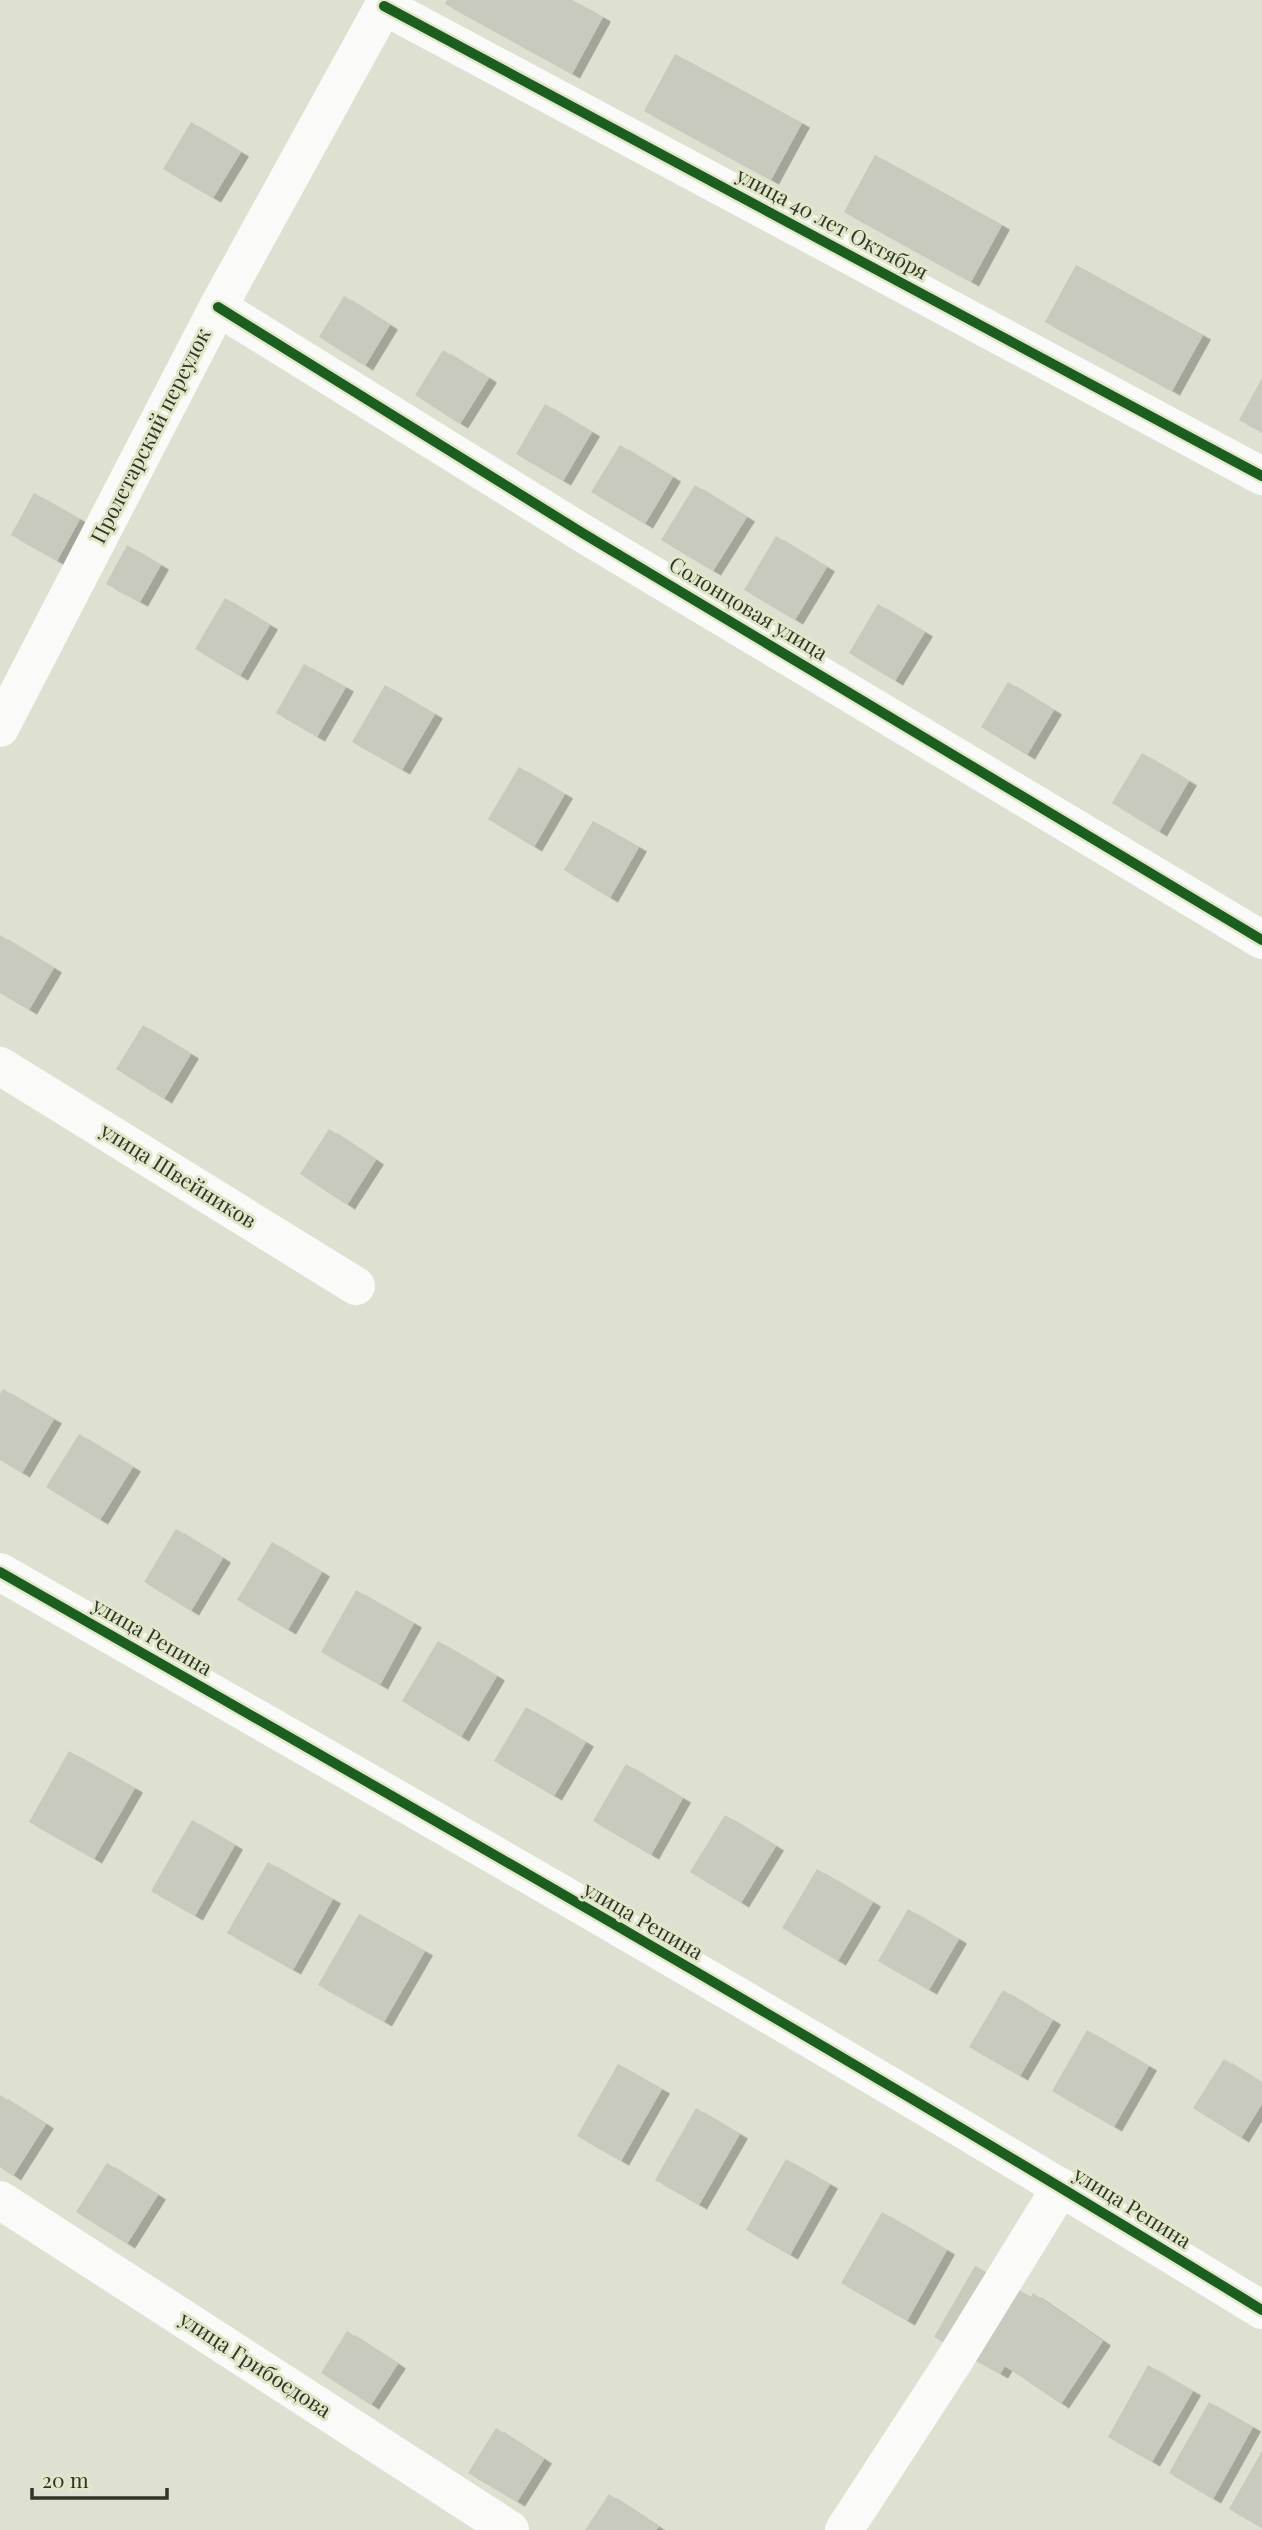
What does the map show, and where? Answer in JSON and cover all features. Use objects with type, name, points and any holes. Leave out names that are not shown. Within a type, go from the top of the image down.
[{"type":"street","name":"Пролетарский переулок","points":[[0,728],[218,307],[386,3]]},
{"type":"street","name":"улица 40 лет Октября","points":[[386,3],[1262,477]]},
{"type":"street","name":"Солонцовая улица","points":[[218,307],[584,534],[1262,940]]},
{"type":"street","name":"улица Швейников","points":[[0,1066],[356,1286]]},
{"type":"street","name":"улица Репина","points":[[0,1572],[305,1746],[1062,2187],[1262,2310]]},
{"type":"street","points":[[844,2530],[952,2364],[1062,2187]]},
{"type":"street","name":"улица Грибоедова","points":[[0,2200],[510,2530]]},
{"type":"building","points":[[447,0],[572,0],[603,17],[572,74],[445,4]]},
{"type":"building","points":[[675,54],[802,123],[771,180],[644,111]]},
{"type":"building","points":[[191,122],[241,152],[213,198],[163,169]]},
{"type":"building","points":[[875,155],[1002,225],[971,282],[844,212]]},
{"type":"building","points":[[1076,265],[1203,335],[1172,391],[1045,322]]},
{"type":"building","points":[[344,296],[390,325],[365,366],[319,337]]},
{"type":"building","points":[[443,350],[489,378],[460,424],[415,395]]},
{"type":"building","points":[[1262,378],[1262,432],[1239,420]]},
{"type":"building","points":[[545,404],[592,432],[563,481],[516,454]]},
{"type":"building","points":[[620,445],[673,477],[645,524],[591,492]]},
{"type":"building","points":[[695,485],[747,517],[713,571],[661,540]]},
{"type":"building","points":[[34,493],[80,519],[57,561],[11,535]]},
{"type":"building","points":[[776,536],[827,567],[795,620],[744,590]]},
{"type":"building","points":[[127,545],[161,565],[140,602],[106,584]]},
{"type":"building","points":[[225,598],[270,625],[240,676],[195,649]]},
{"type":"building","points":[[878,604],[925,632],[895,681],[849,653]]},
{"type":"building","points":[[304,664],[346,687],[317,737],[276,713]]},
{"type":"building","points":[[1008,682],[1054,710],[1027,755],[981,727]]},
{"type":"building","points":[[385,685],[435,714],[402,770],[352,742]]},
{"type":"building","points":[[1142,753],[1189,781],[1159,832],[1112,803]]},
{"type":"building","points":[[519,767],[565,794],[534,847],[488,819]]},
{"type":"building","points":[[593,821],[639,847],[610,898],[564,870]]},
{"type":"building","points":[[0,935],[54,968],[29,1010],[0,993]]},
{"type":"building","points":[[143,1025],[191,1054],[164,1099],[116,1069]]},
{"type":"building","points":[[329,1129],[376,1160],[347,1205],[300,1174]]},
{"type":"building","points":[[3,1389],[54,1419],[22,1473],[0,1460],[0,1394]]},
{"type":"building","points":[[79,1434],[133,1467],[100,1520],[46,1487]]},
{"type":"building","points":[[176,1529],[223,1558],[191,1611],[144,1582]]},
{"type":"building","points":[[272,1542],[322,1572],[288,1630],[237,1600]]},
{"type":"building","points":[[356,1590],[414,1623],[380,1685],[321,1652]]},
{"type":"building","points":[[438,1641],[497,1676],[461,1737],[402,1701]]},
{"type":"building","points":[[526,1707],[586,1742],[554,1796],[494,1761]]},
{"type":"building","points":[[69,1751],[135,1788],[94,1859],[29,1822]]},
{"type":"building","points":[[626,1764],[683,1798],[651,1855],[593,1821]]},
{"type":"building","points":[[725,1815],[776,1846],[741,1903],[690,1872]]},
{"type":"building","points":[[192,1820],[235,1845],[195,1916],[151,1891]]},
{"type":"building","points":[[268,1862],[333,1899],[293,1970],[227,1933]]},
{"type":"building","points":[[817,1869],[873,1902],[838,1961],[782,1928]]},
{"type":"building","points":[[908,1909],[959,1939],[929,1990],[878,1961]]},
{"type":"building","points":[[359,1914],[425,1951],[384,2022],[318,1985]]},
{"type":"building","points":[[1003,1990],[1053,2020],[1020,2076],[969,2047]]},
{"type":"building","points":[[1087,2030],[1149,2066],[1114,2127],[1052,2091]]},
{"type":"building","points":[[1224,2059],[1262,2083],[1262,2104],[1241,2138],[1193,2108]]},
{"type":"building","points":[[618,2064],[662,2089],[621,2161],[577,2136]]},
{"type":"building","points":[[0,2095],[46,2124],[13,2176],[0,2167]]},
{"type":"building","points":[[696,2108],[740,2134],[699,2205],[655,2180]]},
{"type":"building","points":[[786,2159],[830,2184],[790,2255],[746,2230]]},
{"type":"building","points":[[107,2163],[158,2195],[127,2244],[76,2212]]},
{"type":"building","points":[[882,2212],[947,2250],[907,2321],[841,2283]]},
{"type":"building","points":[[975,2266],[1031,2297],[1033,2293],[1103,2341],[1061,2404],[1005,2366],[1000,2374],[934,2337]]},
{"type":"building","points":[[347,2331],[398,2364],[371,2405],[321,2373]]},
{"type":"building","points":[[1148,2365],[1193,2391],[1152,2462],[1108,2437]]},
{"type":"building","points":[[1209,2402],[1253,2427],[1213,2499],[1169,2473]]},
{"type":"building","points":[[496,2428],[544,2459],[517,2502],[468,2473]]},
{"type":"building","points":[[1262,2451],[1262,2528],[1229,2509]]},
{"type":"building","points":[[609,2494],[659,2527],[656,2530],[585,2530]]},
{"type":"cycle path","points":[[384,6],[1262,476]]},
{"type":"cycle path","points":[[218,307],[584,534],[1262,940]]},
{"type":"cycle path","points":[[0,1572],[792,2028],[1262,2310]]}]
